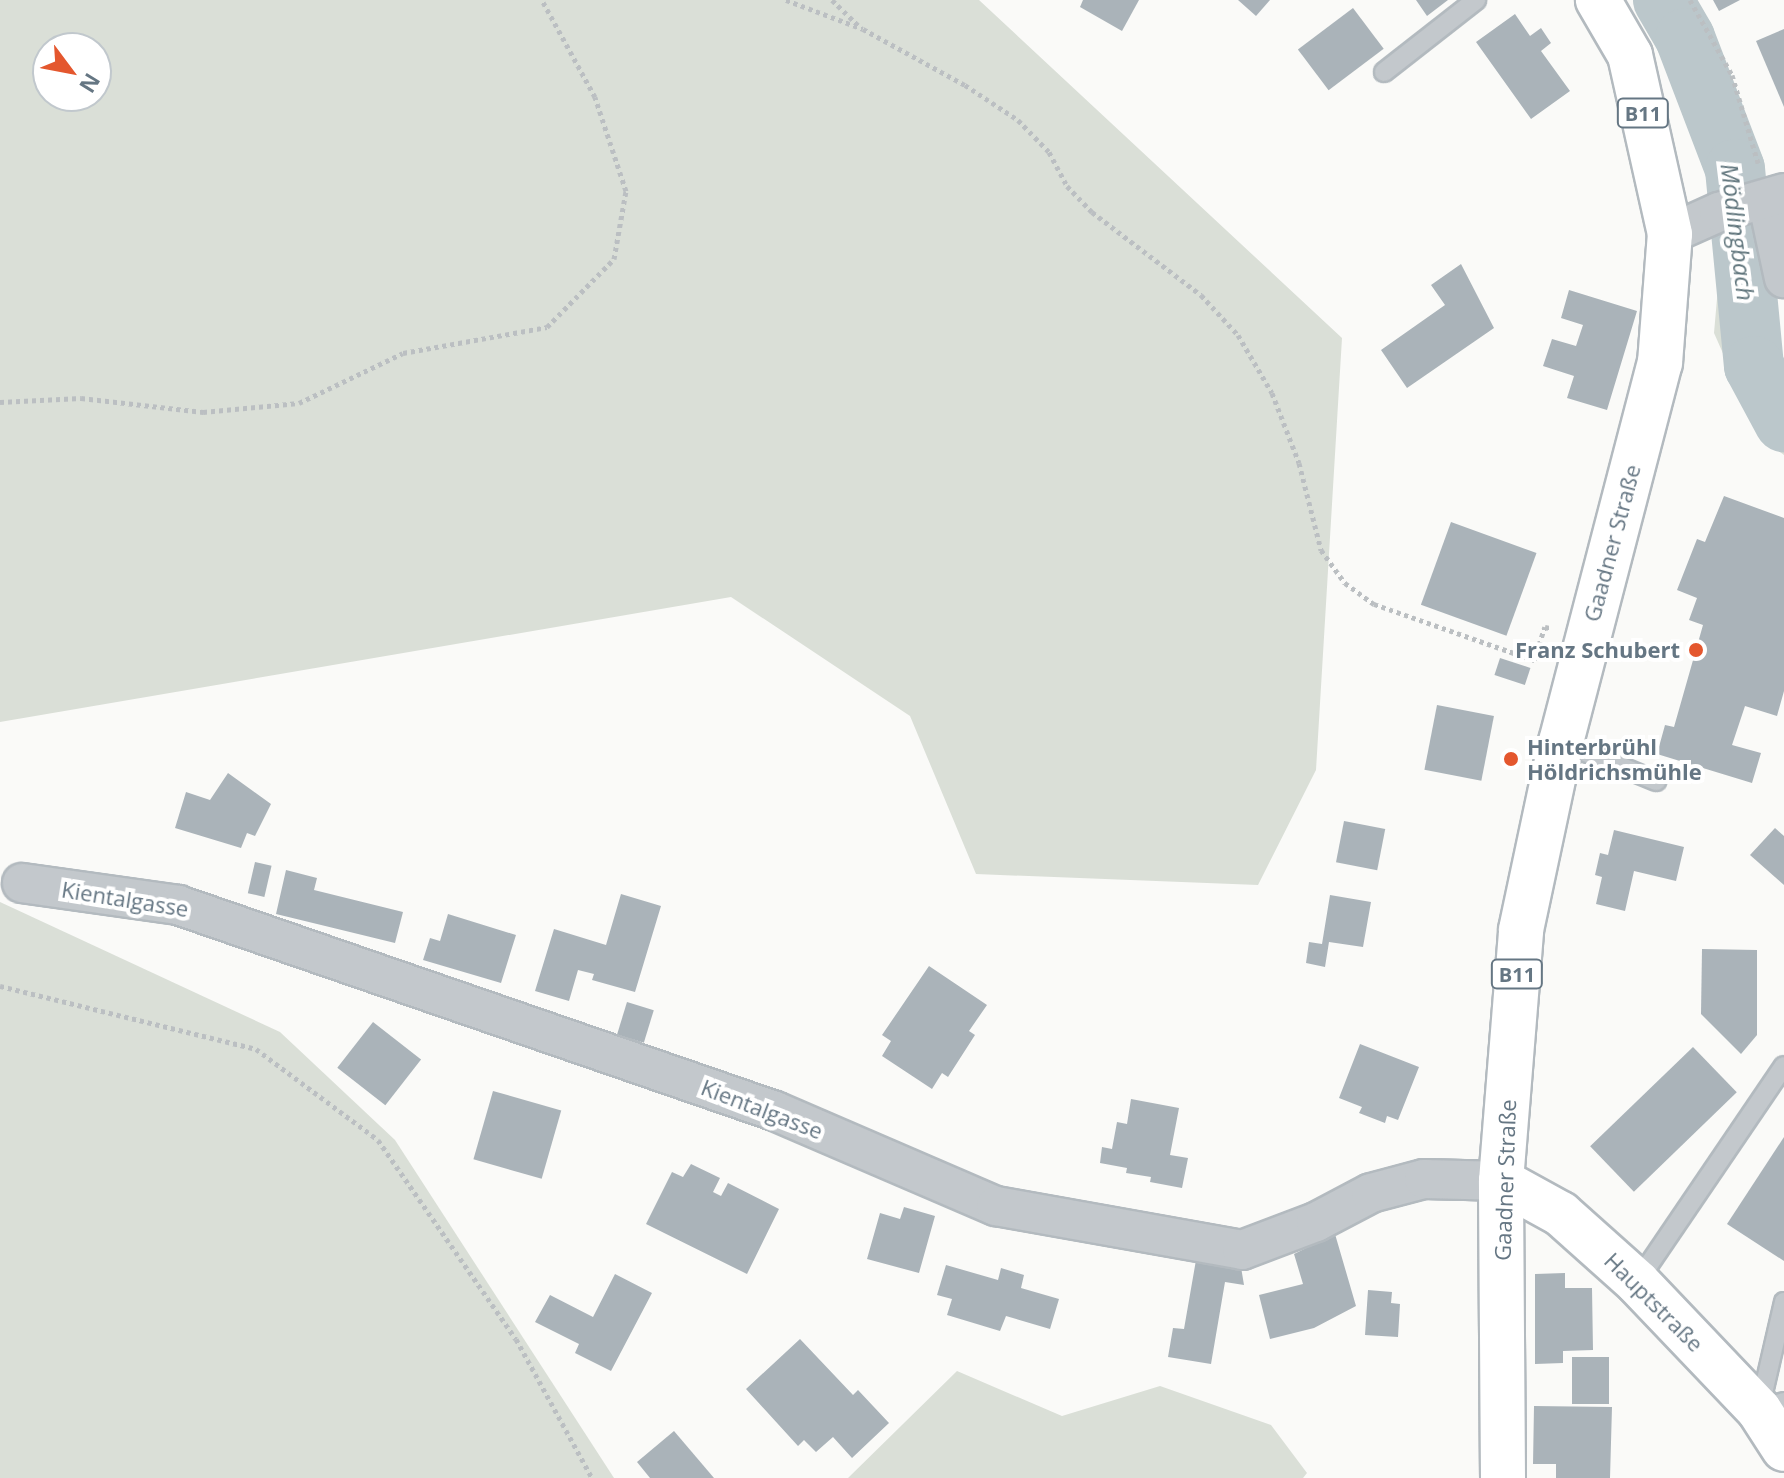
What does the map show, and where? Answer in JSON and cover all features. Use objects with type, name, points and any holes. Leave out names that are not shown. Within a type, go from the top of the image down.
[{"type":"main road","name":"Gaadner Straße","points":[[1503,1478],[1501,1181],[1521,930],[1561,742],[1660,363],[1670,234],[1630,55],[1598,0]]},
{"type":"main road","name":"Hauptstraße","points":[[1501,1181],[1561,1214],[1771,1406],[1784,1449]]},
{"type":"street","points":[[1670,234],[1719,212],[1771,198],[1784,278]]},
{"type":"street","name":"Kientalgasse","points":[[22,883],[178,905],[775,1111],[996,1206],[1242,1250],[1316,1222],[1371,1193],[1424,1179],[1501,1181]]},
{"type":"lane","points":[[1384,72],[1476,0]]},
{"type":"lane","points":[[1561,742],[1656,781]]},
{"type":"lane","points":[[1637,1282],[1784,1066]]},
{"type":"lane","points":[[1771,1406],[1784,1302]]},
{"type":"path","points":[[0,402],[81,398],[203,412],[299,403],[403,353],[547,327],[614,259],[626,191],[595,97],[542,0]]},
{"type":"path","points":[[548,12],[552,0]]},
{"type":"path","points":[[786,0],[863,29],[965,85],[1018,120],[1049,152],[1067,186],[1092,212],[1201,295],[1238,335],[1272,393],[1299,463],[1321,550],[1345,583],[1374,604],[1534,660]]},
{"type":"path","points":[[832,0],[863,29]]},
{"type":"path","points":[[1690,0],[1732,75],[1771,198]]},
{"type":"path","points":[[0,986],[256,1049],[378,1140],[516,1339],[592,1478]]},
{"type":"shaded area","points":[[0,0],[979,0],[1342,338],[1316,770],[1258,885],[976,874],[910,716],[731,597],[0,722]]},
{"type":"shaded area","points":[[1754,228],[1764,316],[1784,370],[1784,455],[1760,437],[1714,333],[1722,242]]},
{"type":"shaded area","points":[[0,902],[280,1032],[395,1140],[614,1478],[0,1478]]},
{"type":"shaded area","points":[[957,1371],[1062,1416],[1160,1386],[1271,1425],[1307,1473],[1303,1478],[848,1478]]},
{"type":"building","points":[[1083,0],[1139,0],[1122,31],[1080,7]]},
{"type":"building","points":[[1238,0],[1270,0],[1256,16]]},
{"type":"building","points":[[1416,0],[1448,0],[1427,16]]},
{"type":"building","points":[[1713,0],[1740,0],[1719,11]]},
{"type":"building","points":[[1353,8],[1384,49],[1329,90],[1298,50]]},
{"type":"building","points":[[1515,14],[1530,36],[1541,28],[1551,43],[1541,51],[1570,91],[1531,119],[1476,42]]},
{"type":"building","points":[[1784,29],[1784,107],[1756,41]]},
{"type":"building","points":[[1461,264],[1494,328],[1407,388],[1381,350],[1445,305],[1431,285]]},
{"type":"building","points":[[1569,290],[1637,311],[1607,410],[1567,398],[1574,376],[1543,366],[1552,339],[1576,346],[1583,325],[1561,318]]},
{"type":"building","points":[[1724,496],[1784,518],[1784,691],[1777,716],[1745,706],[1732,745],[1761,753],[1752,783],[1657,754],[1665,725],[1674,727],[1703,625],[1689,620],[1697,598],[1677,590],[1697,539],[1705,542]]},
{"type":"building","points":[[1451,522],[1537,553],[1506,636],[1421,605]]},
{"type":"building","points":[[1500,658],[1530,668],[1525,685],[1494,675]]},
{"type":"building","points":[[1437,705],[1494,716],[1481,781],[1424,770]]},
{"type":"building","points":[[228,773],[271,804],[255,836],[247,833],[241,848],[175,828],[186,792],[210,800]]},
{"type":"building","points":[[1344,821],[1385,829],[1377,870],[1336,862]]},
{"type":"building","points":[[1775,828],[1784,836],[1784,885],[1750,855]]},
{"type":"building","points":[[1614,830],[1684,847],[1676,881],[1634,871],[1625,911],[1596,904],[1602,877],[1595,875],[1600,853],[1608,855]]},
{"type":"building","points":[[255,862],[272,866],[264,897],[248,893]]},
{"type":"building","points":[[286,870],[317,878],[314,890],[403,912],[395,943],[276,914]]},
{"type":"building","points":[[621,894],[661,906],[635,992],[592,980],[594,974],[578,970],[569,1001],[535,991],[554,929],[606,945]]},
{"type":"building","points":[[1330,895],[1371,902],[1363,947],[1329,942],[1325,967],[1306,963],[1309,942],[1322,944]]},
{"type":"building","points":[[448,914],[516,935],[501,983],[423,960],[430,938],[440,941]]},
{"type":"building","points":[[1702,949],[1757,950],[1757,1035],[1741,1054],[1701,1014]]},
{"type":"building","points":[[929,966],[987,1005],[969,1031],[975,1035],[948,1077],[942,1073],[932,1089],[882,1056],[891,1041],[882,1035]]},
{"type":"building","points":[[627,1002],[654,1010],[644,1043],[617,1035]]},
{"type":"building","points":[[373,1022],[421,1060],[385,1105],[337,1068]]},
{"type":"building","points":[[1360,1044],[1419,1067],[1398,1120],[1387,1116],[1385,1123],[1359,1113],[1362,1107],[1339,1098]]},
{"type":"building","points":[[1693,1047],[1737,1092],[1634,1192],[1590,1146]]},
{"type":"building","points":[[493,1091],[561,1111],[542,1179],[473,1159]]},
{"type":"building","points":[[1131,1099],[1179,1108],[1170,1155],[1188,1158],[1182,1188],[1150,1182],[1151,1177],[1126,1173],[1127,1168],[1100,1163],[1102,1147],[1112,1149],[1117,1122],[1127,1124]]},
{"type":"building","points":[[1784,1137],[1784,1261],[1727,1224]]},
{"type":"building","points":[[691,1164],[720,1178],[713,1192],[721,1196],[728,1183],[779,1209],[747,1274],[646,1224],[672,1172],[683,1177]]},
{"type":"building","points":[[904,1207],[935,1216],[919,1273],[867,1259],[880,1213],[900,1219]]},
{"type":"building","points":[[1335,1234],[1356,1306],[1314,1328],[1270,1339],[1259,1295],[1303,1284],[1294,1254]]},
{"type":"building","points":[[1196,1260],[1241,1267],[1244,1285],[1225,1282],[1211,1364],[1168,1357],[1173,1328],[1184,1329]]},
{"type":"building","points":[[946,1265],[998,1280],[1001,1268],[1024,1275],[1021,1288],[1059,1299],[1050,1329],[1006,1316],[1000,1331],[947,1315],[952,1299],[937,1295]]},
{"type":"building","points":[[1565,1273],[1565,1288],[1592,1288],[1593,1350],[1563,1351],[1563,1363],[1535,1364],[1535,1274]]},
{"type":"building","points":[[615,1274],[652,1293],[611,1371],[575,1353],[579,1344],[535,1322],[550,1295],[593,1317]]},
{"type":"building","points":[[1368,1290],[1392,1292],[1391,1303],[1400,1304],[1398,1337],[1365,1335]]},
{"type":"building","points":[[800,1339],[853,1395],[858,1390],[889,1423],[852,1458],[833,1437],[816,1452],[804,1440],[798,1446],[746,1389]]},
{"type":"building","points":[[1572,1357],[1609,1357],[1609,1404],[1572,1404]]},
{"type":"building","points":[[1534,1406],[1612,1407],[1610,1478],[1556,1478],[1556,1464],[1533,1464]]},
{"type":"building","points":[[674,1431],[714,1478],[650,1478],[637,1462]]},
{"type":"waterway","name":"Mödlingbach","points":[[1663,0],[1685,38],[1735,169],[1754,366],[1784,422]]},
{"type":"place","name":"Franz Schubert","points":[[1696,650]]},
{"type":"place","name":"Hinterbrühl Höldrichsmühle","points":[[1511,759]]}]
